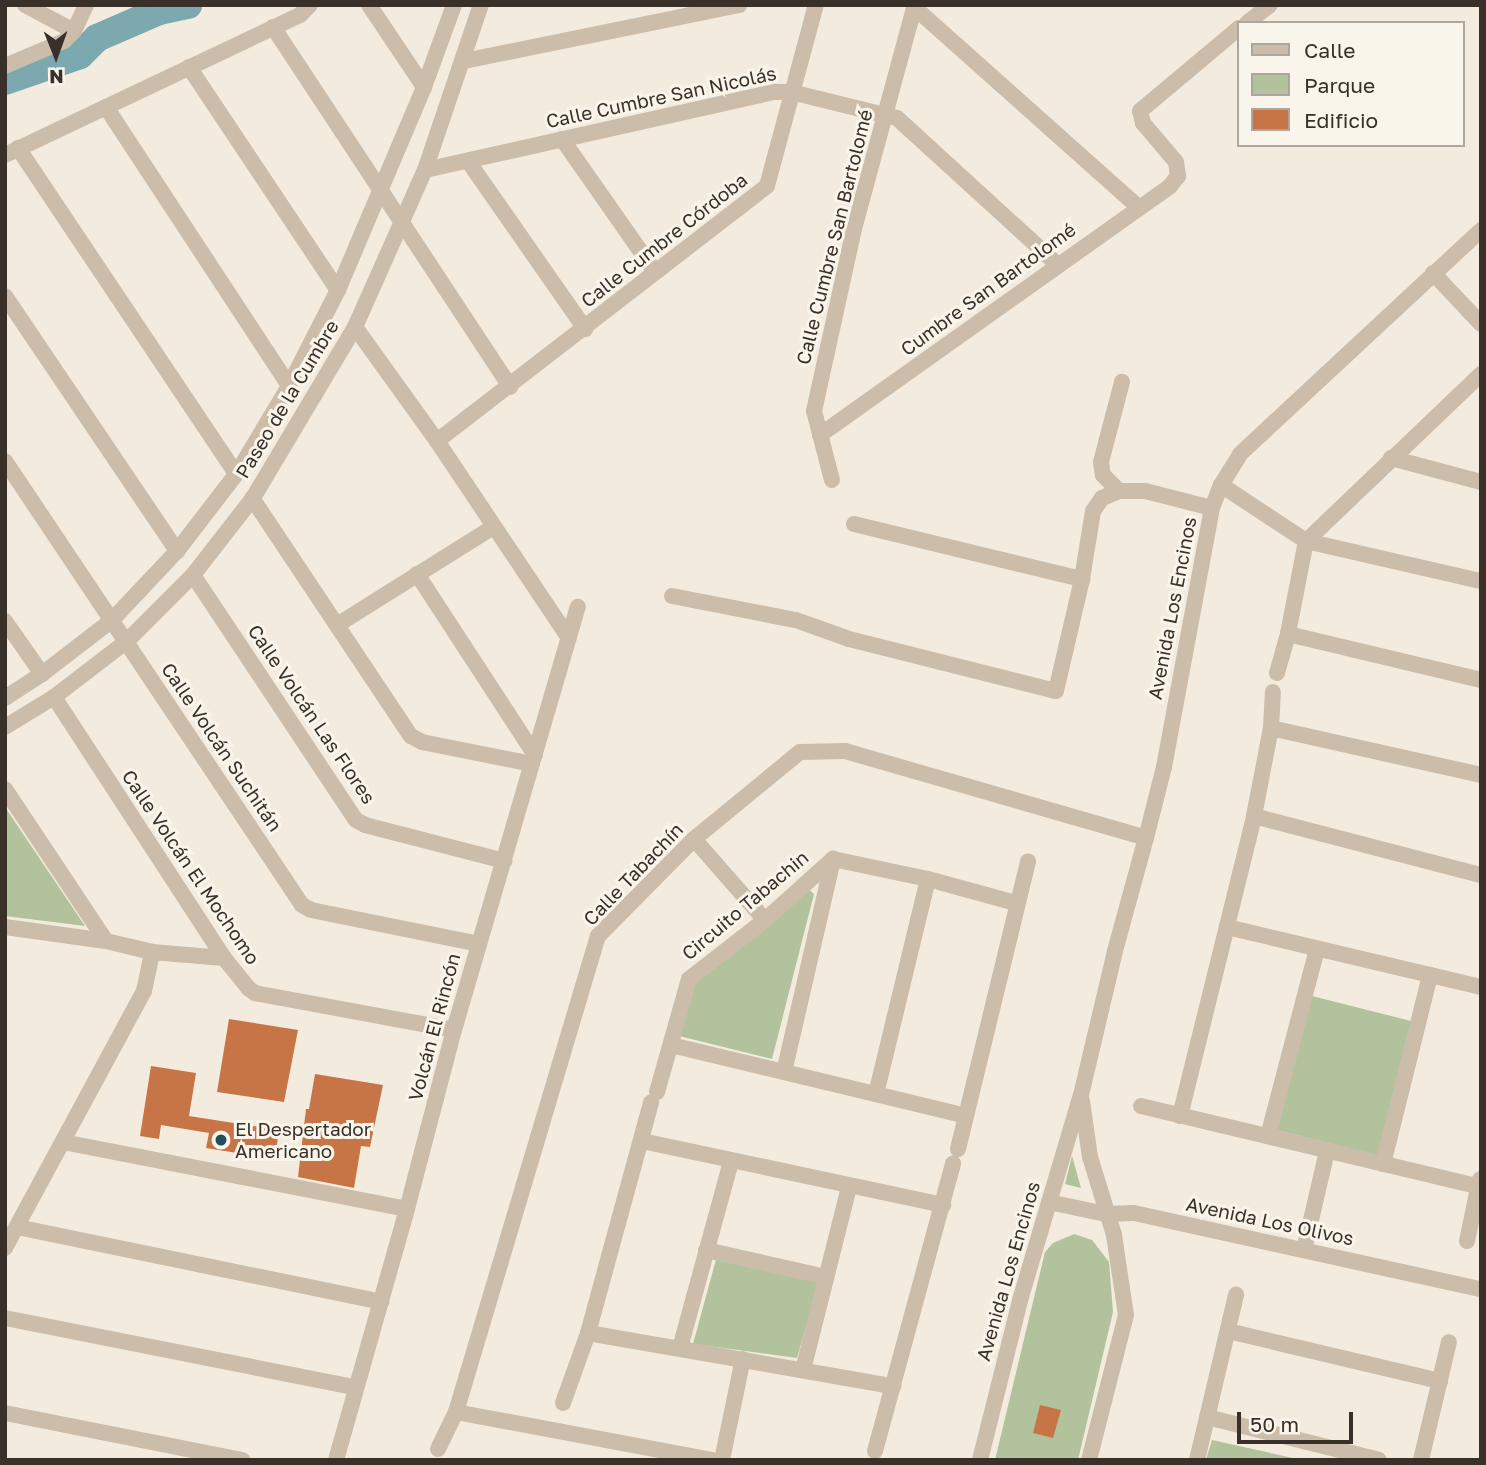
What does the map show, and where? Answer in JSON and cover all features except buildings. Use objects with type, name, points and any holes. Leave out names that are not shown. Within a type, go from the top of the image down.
[{"type":"street","points":[[25,5],[74,31]]},
{"type":"street","points":[[5,66],[64,41],[74,31],[86,5]]},
{"type":"street","points":[[236,474],[12,152],[300,15],[310,5]]},
{"type":"street","points":[[369,5],[424,87]]},
{"type":"street","name":"Paseo de la Cumbre","points":[[5,698],[112,620],[177,551],[236,474],[289,386],[338,290],[424,87],[454,5]]},
{"type":"street","name":"Paseo de la Cumbre","points":[[5,727],[54,697],[127,641],[193,575],[253,498],[355,327],[425,170],[481,5]]},
{"type":"street","points":[[464,61],[739,5]]},
{"type":"street","name":"Calle Cumbre Córdoba","points":[[437,441],[767,187],[816,5]]},
{"type":"street","points":[[1250,21],[1270,5]]},
{"type":"street","points":[[915,7],[1138,207]]},
{"type":"street","name":"Calle Cumbre San Bartolomé","points":[[832,480],[814,411],[853,229],[915,7]]},
{"type":"street","points":[[273,27],[510,387]]},
{"type":"street","name":"Cumbre San Bartolomé","points":[[820,435],[1170,186],[1178,176],[1176,162],[1143,123],[1140,111],[1238,29]]},
{"type":"street","points":[[189,67],[338,290]]},
{"type":"street","name":"Calle Cumbre San Nicolás","points":[[425,170],[775,92],[791,92],[897,118],[1058,265]]},
{"type":"street","points":[[106,107],[289,386]]},
{"type":"street","points":[[562,139],[655,272]]},
{"type":"street","points":[[468,161],[585,329]]},
{"type":"street","name":"Avenida Los Encinos","points":[[980,1460],[1021,1297],[1081,1095],[1115,951],[1164,767],[1212,508],[1221,485],[1240,454],[1481,230]]},
{"type":"street","points":[[1433,273],[1481,324]]},
{"type":"street","points":[[5,296],[177,551]]},
{"type":"street","points":[[355,327],[437,441],[569,638]]},
{"type":"street","points":[[1277,673],[1288,634],[1306,541],[1481,374]]},
{"type":"street","points":[[1119,491],[1103,475],[1101,462],[1122,382]]},
{"type":"street","points":[[1391,458],[1481,482]]},
{"type":"street","name":"Calle Volcán Suchitán","points":[[5,461],[302,905],[311,910],[479,944]]},
{"type":"street","points":[[1221,485],[1306,541],[1481,581]]},
{"type":"street","points":[[672,596],[796,620],[849,639],[1056,691],[1082,579],[1093,511],[1102,498],[1119,491],[1144,491],[1212,508]]},
{"type":"street","points":[[253,498],[411,736],[422,742],[533,760]]},
{"type":"street","points":[[854,524],[1082,579]]},
{"type":"street","points":[[337,625],[493,527]]},
{"type":"street","points":[[417,574],[533,760]]},
{"type":"street","name":"Calle Volcán Las Flores","points":[[193,575],[356,820],[365,825],[504,861]]},
{"type":"street","name":"Volcán El Rincón","points":[[336,1460],[454,1030],[578,607]]},
{"type":"street","points":[[5,621],[41,674]]},
{"type":"street","points":[[1288,634],[1481,680]]},
{"type":"street","points":[[1181,1116],[1254,816],[1271,729],[1273,692]]},
{"type":"street","name":"Calle Volcán El Mochomo","points":[[54,697],[224,958],[248,988],[255,993],[454,1030]]},
{"type":"street","points":[[1271,729],[1481,775]]},
{"type":"street","name":"Calle Tabachín","points":[[438,1448],[456,1412],[597,936],[694,839],[800,752],[845,751],[1146,838]]},
{"type":"street","points":[[5,789],[106,941]]},
{"type":"street","points":[[1254,816],[1481,875]]},
{"type":"street","points":[[694,839],[765,920]]},
{"type":"street","points":[[784,1072],[833,859]]},
{"type":"street","name":"Circuito Tabachin","points":[[563,1403],[588,1333],[689,979],[765,920],[833,859],[928,879],[1016,903]]},
{"type":"street","points":[[875,1451],[943,1205],[1028,861]]},
{"type":"street","points":[[876,1094],[928,879]]},
{"type":"street","points":[[5,927],[106,941],[152,952],[224,958]]},
{"type":"street","points":[[1227,927],[1481,987]]},
{"type":"street","points":[[1268,1136],[1317,949]]},
{"type":"street","points":[[5,1248],[144,991],[152,952]]},
{"type":"street","points":[[1383,1164],[1430,975]]},
{"type":"street","points":[[671,1045],[966,1116]]},
{"type":"street","name":"Avenida Los Encinos","points":[[1081,1095],[1090,1157],[1114,1235],[1126,1315],[1089,1460]]},
{"type":"street","points":[[1141,1106],[1383,1164],[1480,1181],[1467,1241]]},
{"type":"street","points":[[642,1141],[943,1205]]},
{"type":"street","points":[[63,1142],[407,1209]]},
{"type":"street","points":[[1304,1250],[1326,1151]]},
{"type":"street","points":[[680,1348],[731,1161]]},
{"type":"street","points":[[803,1370],[849,1187]]},
{"type":"street","name":"Avenida Los Olivos","points":[[1049,1202],[1106,1213],[1134,1213],[1481,1289]]},
{"type":"street","points":[[17,1227],[381,1302]]},
{"type":"street","points":[[706,1250],[826,1277]]},
{"type":"street","points":[[1197,1460],[1236,1295]]},
{"type":"street","points":[[5,1318],[355,1387]]},
{"type":"street","points":[[1228,1331],[1440,1381]]},
{"type":"street","points":[[588,1333],[893,1386]]},
{"type":"street","points":[[1422,1460],[1449,1342]]},
{"type":"street","points":[[722,1460],[743,1359]]},
{"type":"street","points":[[456,1412],[713,1460]]},
{"type":"street","points":[[5,1413],[242,1460]]},
{"type":"street","points":[[1207,1417],[1328,1454],[1379,1460]]},
{"type":"green space","points":[[5,807],[85,926],[5,916]]},
{"type":"green space","points":[[806,887],[814,894],[772,1059],[679,1036],[695,979]]},
{"type":"green space","points":[[1312,996],[1411,1021],[1378,1155],[1276,1130]]},
{"type":"green space","points":[[1072,1156],[1081,1188],[1065,1184]]},
{"type":"green space","points":[[1074,1234],[1092,1240],[1109,1262],[1113,1312],[1078,1460],[995,1460],[1045,1252],[1053,1243]]},
{"type":"green space","points":[[717,1256],[819,1281],[797,1358],[693,1344]]},
{"type":"green space","points":[[1212,1440],[1302,1460],[1206,1460]]},
{"type":"waterway","points":[[5,81],[80,55],[97,38],[159,11],[188,5]]},
{"type":"place","name":"El Despertador Americano","points":[[221,1140]]}]
